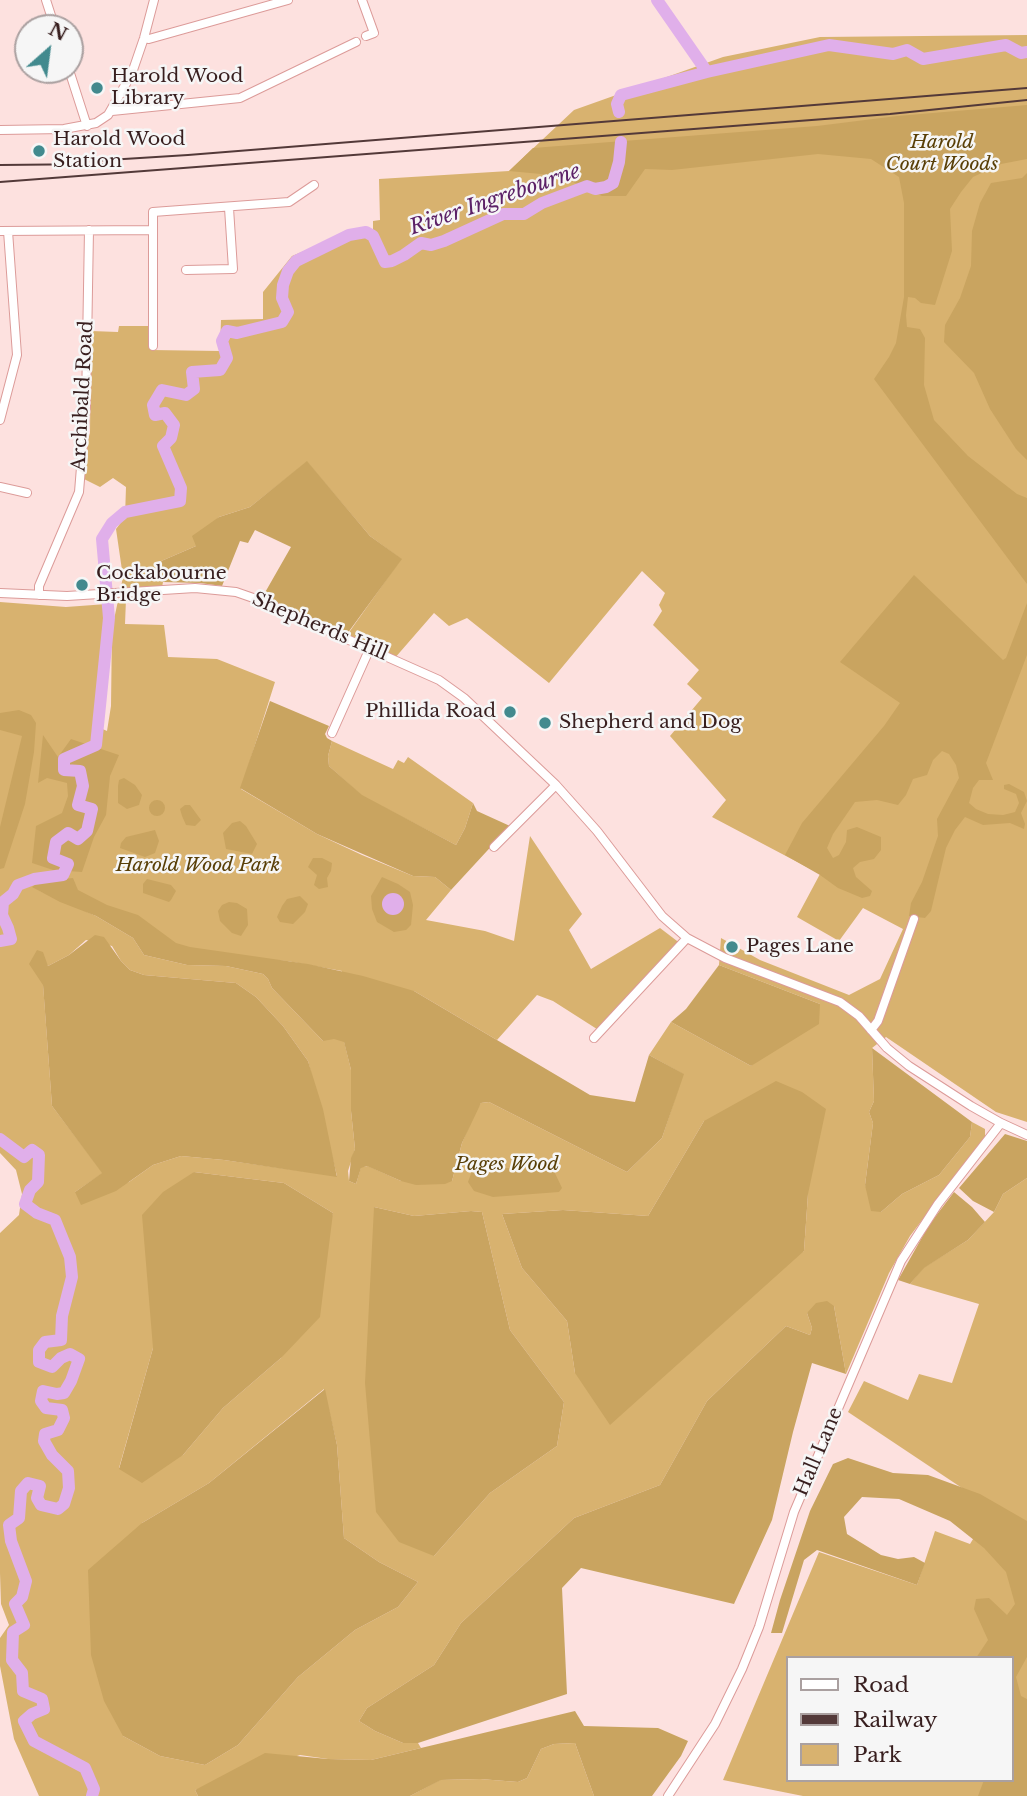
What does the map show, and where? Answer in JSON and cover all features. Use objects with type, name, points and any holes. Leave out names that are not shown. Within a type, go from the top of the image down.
[{"type":"street","points":[[0,130],[86,126],[104,119],[112,111],[132,74],[154,0]]},
{"type":"street","points":[[362,0],[374,33],[366,36]]},
{"type":"street","points":[[144,38],[149,39],[282,1]]},
{"type":"street","points":[[112,111],[240,98],[356,41]]},
{"type":"street","points":[[73,84],[86,126]]},
{"type":"street","points":[[153,346],[153,212],[229,208],[289,201],[314,185]]},
{"type":"street","points":[[186,270],[233,269],[229,208]]},
{"type":"street","name":"Archibald Road","points":[[39,595],[39,586],[79,492],[86,405],[89,230]]},
{"type":"street","points":[[0,420],[17,355],[4,231],[152,230]]},
{"type":"street","points":[[0,486],[27,493]]},
{"type":"street","name":"Shepherds Hill","points":[[0,593],[90,595],[195,588],[236,592],[370,648],[453,688],[556,785],[597,831],[662,916],[687,938],[725,958],[840,1002],[859,1016],[887,1048],[909,1066],[1001,1123],[1027,1135]]},
{"type":"street","points":[[332,733],[370,648]]},
{"type":"street","points":[[494,847],[556,785]]},
{"type":"street","points":[[871,1030],[878,1021],[914,919]]},
{"type":"street","points":[[594,1038],[687,938]]},
{"type":"street","name":"Hall Lane","points":[[668,1796],[708,1737],[742,1669],[759,1626],[794,1512],[901,1261],[937,1204],[1001,1123]]},
{"type":"green space","points":[[1027,35],[1027,1122],[996,1112],[886,1037],[872,1048],[874,1101],[869,1112],[873,1123],[865,1185],[881,1212],[902,1194],[939,1175],[970,1137],[972,1122],[985,1129],[985,1137],[910,1236],[889,1273],[846,1374],[834,1306],[807,1313],[812,1328],[810,1335],[786,1326],[707,1401],[660,1485],[574,1518],[461,1623],[434,1665],[367,1708],[359,1721],[403,1743],[418,1743],[421,1748],[371,1760],[300,1755],[195,1790],[198,1796],[39,1796],[14,1739],[0,1666],[0,1638],[9,1625],[1,1604],[0,1573],[0,1233],[19,1215],[22,1194],[16,1170],[0,1153],[0,602],[66,607],[107,604],[109,618],[98,727],[107,731],[111,706],[112,629],[123,577],[116,529],[125,517],[126,487],[113,478],[100,487],[80,477],[90,433],[91,331],[118,332],[119,326],[150,326],[151,350],[220,351],[221,320],[263,319],[263,292],[292,256],[352,231],[373,230],[373,221],[380,220],[379,179],[509,171],[574,110],[723,57],[820,37]],"holes":[[[307,462],[370,536],[401,559],[345,638],[394,659],[434,613],[449,626],[467,618],[549,683],[642,571],[665,593],[659,605],[662,611],[653,625],[699,670],[687,684],[702,698],[670,736],[726,800],[712,817],[820,874],[797,917],[839,941],[863,908],[903,929],[880,979],[849,995],[760,960],[721,938],[719,965],[820,1004],[751,1066],[671,1022],[649,1055],[683,1074],[662,1138],[627,1172],[489,1102],[481,1103],[476,1110],[462,1143],[452,1181],[401,1181],[368,1166],[361,1167],[356,1184],[349,1181],[348,1171],[355,1149],[351,1070],[344,1041],[414,991],[497,1040],[537,995],[553,1001],[600,1031],[681,944],[660,928],[591,969],[569,930],[582,914],[530,836],[514,941],[485,931],[426,920],[451,890],[435,877],[413,876],[362,855],[317,834],[241,789],[275,682],[217,659],[168,657],[164,625],[125,624],[126,599],[160,598],[163,582],[159,562],[196,546],[219,517],[250,507]],[[38,890],[189,956],[287,961],[342,971],[323,1041],[272,988],[263,974],[226,966],[187,965],[144,955],[133,938],[96,916]],[[86,940],[112,946],[130,970],[144,975],[236,983],[256,997],[283,1026],[308,1061],[337,1176],[181,1156],[153,1165],[129,1182],[75,1192],[103,1173],[52,1106],[43,984],[44,961],[48,966],[69,955]],[[704,1121],[808,1194],[804,1251],[575,1373],[567,1321],[522,1268],[502,1214],[563,1210],[648,1216]],[[194,1172],[284,1183],[333,1213],[281,1358],[223,1408],[183,1455],[119,1468],[153,1348]],[[374,1207],[414,1216],[482,1212],[510,1330],[564,1402],[557,1446],[490,1493],[434,1556]],[[324,1389],[337,1445],[344,1538],[379,1562],[418,1582],[398,1607],[355,1630],[298,1677],[238,1745],[205,1765],[160,1756],[123,1736],[142,1523],[209,1483]]]},
{"type":"green space","points":[[1027,105],[1027,159],[1001,164],[973,177],[961,192],[950,209],[952,251],[935,305],[908,297],[906,315],[907,327],[920,329],[925,338],[924,385],[934,420],[968,456],[1017,494],[1027,498],[1027,584],[874,379],[896,343],[904,297],[904,203],[899,177],[871,159],[818,154],[672,170],[645,169],[626,196],[602,196],[569,180],[509,171],[533,148],[817,126]]},
{"type":"green space","name":"Harold Court Woods","points":[[1027,173],[1027,460],[1016,449],[990,409],[974,373],[944,342],[945,325],[960,298],[971,266],[972,231],[980,203],[991,183],[1022,178]]},
{"type":"green space","points":[[307,461],[370,536],[402,559],[347,634],[263,596],[291,547],[255,530],[248,543],[240,541],[222,586],[163,582],[159,562],[196,546],[192,536],[219,517],[250,507]]},
{"type":"green space","points":[[914,575],[1003,660],[1027,603],[1027,655],[986,763],[993,780],[979,780],[973,788],[969,803],[988,814],[1003,815],[1015,812],[1019,803],[1016,794],[1004,789],[1004,785],[1009,784],[1024,792],[1027,801],[1021,813],[1024,829],[1010,823],[983,825],[965,817],[946,848],[931,911],[925,918],[909,916],[911,903],[922,882],[938,836],[937,819],[959,778],[956,765],[949,754],[942,751],[933,760],[927,775],[913,779],[898,805],[877,800],[855,802],[833,834],[827,848],[833,858],[839,855],[846,842],[847,830],[857,827],[881,837],[881,850],[874,859],[860,862],[853,868],[856,877],[872,891],[870,896],[862,898],[838,888],[785,855],[802,823],[884,726],[900,703],[840,662]]},
{"type":"green space","points":[[270,701],[329,726],[325,734],[332,741],[328,756],[329,766],[362,795],[456,845],[473,803],[477,811],[510,826],[451,890],[435,877],[413,876],[317,834],[240,788]]},
{"type":"green space","points":[[19,710],[31,715],[36,723],[34,752],[25,804],[4,868],[0,869],[0,827],[22,736],[0,730],[0,713]]},
{"type":"green space","points":[[43,735],[58,757],[71,739],[119,755],[110,776],[106,815],[94,837],[82,872],[53,870],[32,863],[36,826],[62,813],[68,796],[67,783],[47,778],[38,783]]},
{"type":"green space","points":[[332,741],[393,769],[398,760],[404,763],[408,757],[473,803],[456,845],[362,796],[329,766],[328,756]]},
{"type":"green space","points":[[124,778],[135,785],[142,795],[139,805],[127,809],[118,803],[119,780]]},
{"type":"green space","points":[[157,800],[165,808],[157,816],[149,808]]},
{"type":"green space","points":[[190,805],[201,820],[195,826],[186,825],[180,809]]},
{"type":"green space","points":[[240,821],[257,844],[252,854],[226,849],[223,833],[232,823]]},
{"type":"green space","points":[[155,830],[159,841],[155,853],[145,857],[120,848],[126,837]]},
{"type":"green space","points":[[313,858],[322,858],[332,863],[327,878],[328,887],[319,889],[314,885],[317,875],[308,867]]},
{"type":"green space","points":[[382,877],[410,892],[413,905],[411,925],[406,930],[394,932],[377,922],[371,896]]},
{"type":"green space","points":[[73,878],[78,890],[107,905],[138,915],[176,943],[308,964],[414,991],[590,1095],[635,1102],[649,1055],[684,1074],[662,1138],[627,1172],[489,1102],[481,1103],[462,1143],[452,1181],[445,1184],[416,1185],[367,1166],[361,1168],[356,1184],[349,1181],[351,1158],[355,1149],[351,1070],[344,1042],[334,1039],[323,1041],[272,988],[263,974],[226,966],[187,965],[144,955],[133,938],[96,916],[60,902],[32,887],[39,882]]},
{"type":"green space","points":[[147,879],[171,885],[176,891],[171,900],[169,902],[143,893],[143,884]]},
{"type":"green space","points":[[300,896],[308,904],[305,912],[293,924],[280,922],[277,917],[287,899]]},
{"type":"green space","points":[[229,902],[247,909],[248,925],[241,936],[232,933],[220,921],[218,911],[222,905]]},
{"type":"green space","points":[[95,935],[104,937],[130,970],[144,975],[236,983],[256,997],[283,1026],[308,1061],[323,1109],[337,1177],[181,1156],[153,1165],[116,1191],[81,1205],[75,1192],[102,1173],[52,1106],[43,985],[29,964],[37,950],[43,952],[48,966],[69,955]]},
{"type":"green space","points":[[719,965],[820,1004],[819,1024],[751,1066],[671,1022],[686,1009]]},
{"type":"green space","points":[[872,1048],[972,1122],[970,1137],[939,1175],[902,1194],[881,1212],[871,1211],[865,1185],[873,1123],[869,1112],[874,1101]]},
{"type":"green space","points":[[776,1081],[802,1092],[826,1109],[808,1194],[804,1251],[610,1425],[575,1373],[567,1321],[522,1268],[502,1214],[563,1210],[648,1216],[704,1121]]},
{"type":"green space","points":[[1005,1134],[1027,1141],[1027,1178],[1003,1194],[994,1212],[973,1201],[959,1188]]},
{"type":"green space","points":[[476,1160],[502,1168],[547,1167],[553,1169],[562,1188],[559,1192],[493,1197],[474,1191],[468,1182]]},
{"type":"green space","points":[[194,1172],[284,1183],[333,1213],[320,1317],[281,1358],[223,1408],[183,1455],[142,1483],[119,1469],[153,1348],[142,1215],[163,1192]]},
{"type":"green space","points":[[1027,1178],[1027,1796],[803,1796],[723,1780],[819,1552],[917,1585],[935,1531],[970,1544],[992,1508],[848,1412],[864,1381],[908,1400],[919,1374],[952,1383],[979,1304],[910,1284],[923,1268],[968,1240],[994,1212],[1003,1194]]},
{"type":"green space","points":[[954,1192],[985,1222],[968,1240],[924,1268],[910,1284],[898,1280],[929,1225]]},
{"type":"green space","points":[[374,1207],[414,1216],[482,1212],[510,1330],[564,1402],[557,1446],[490,1493],[434,1556],[399,1542],[376,1512],[365,1383]]},
{"type":"green space","points":[[827,1301],[834,1306],[846,1374],[812,1363],[772,1520],[734,1604],[581,1568],[562,1588],[567,1694],[418,1743],[403,1743],[359,1721],[367,1708],[434,1665],[461,1623],[574,1518],[660,1485],[707,1401],[786,1326],[810,1335],[812,1328],[807,1313],[816,1303]]},
{"type":"green space","points":[[325,1389],[337,1445],[344,1538],[379,1562],[418,1582],[398,1607],[355,1630],[298,1677],[238,1745],[205,1765],[160,1756],[123,1736],[104,1701],[91,1655],[88,1570],[142,1523],[209,1483]]},
{"type":"green space","points":[[848,1458],[893,1473],[928,1475],[980,1494],[1027,1521],[1027,1657],[1016,1677],[1021,1696],[1027,1699],[1027,1796],[978,1796],[983,1782],[1013,1782],[1013,1656],[977,1656],[988,1640],[974,1609],[976,1599],[989,1598],[1007,1615],[1015,1604],[1006,1572],[984,1548],[950,1521],[899,1499],[862,1497],[844,1517],[847,1534],[881,1555],[898,1559],[914,1557],[925,1563],[917,1585],[817,1550],[804,1560],[782,1633],[771,1633],[810,1511],[833,1464]]},
{"type":"green space","points":[[575,1711],[584,1726],[658,1728],[688,1741],[681,1756],[652,1796],[594,1796],[575,1743],[554,1744],[541,1749],[527,1778],[518,1782],[441,1780],[410,1796],[198,1796],[195,1790],[265,1753],[371,1760]]},
{"type":"green space","points":[[575,1743],[594,1796],[410,1796],[440,1780],[518,1782],[527,1778],[541,1749],[554,1744]]},
{"type":"shaded area","points":[[393,893],[401,896],[404,904],[401,912],[393,915],[385,912],[382,904],[385,896]]},
{"type":"waterway","points":[[657,0],[707,72]]},
{"type":"waterway","name":"River Ingrebourne","points":[[619,112],[617,104],[621,95],[707,72],[829,45],[893,54],[907,50],[923,59],[1006,45],[1021,53],[1027,52]]},
{"type":"waterway","name":"River Ingrebourne","points":[[0,941],[11,939],[2,915],[3,902],[13,894],[18,885],[34,879],[63,875],[68,864],[53,858],[56,842],[68,833],[78,839],[87,831],[92,809],[78,805],[83,786],[80,771],[64,770],[64,759],[96,745],[109,618],[102,539],[112,523],[125,512],[180,501],[181,488],[163,446],[171,438],[174,425],[165,413],[155,415],[153,405],[162,390],[186,395],[194,389],[192,372],[220,370],[227,358],[222,341],[227,331],[237,333],[282,322],[288,312],[282,298],[283,285],[288,271],[296,261],[349,235],[366,232],[373,236],[385,262],[392,261],[421,243],[431,245],[444,241],[503,214],[524,214],[542,203],[587,186],[595,189],[606,187],[613,183],[621,142]]},
{"type":"waterway","name":"River Ingrebourne","points":[[0,1139],[24,1157],[32,1150],[39,1155],[38,1182],[30,1190],[25,1204],[37,1213],[55,1220],[70,1257],[72,1277],[62,1316],[61,1340],[45,1342],[39,1350],[39,1362],[52,1367],[70,1354],[79,1359],[64,1393],[43,1391],[41,1401],[46,1408],[62,1410],[64,1418],[58,1430],[45,1434],[44,1441],[52,1455],[68,1471],[69,1488],[64,1504],[58,1509],[41,1505],[37,1498],[40,1486],[28,1483],[21,1491],[19,1518],[9,1525],[11,1541],[26,1581],[22,1597],[15,1604],[24,1625],[13,1632],[12,1660],[22,1673],[23,1691],[42,1699],[44,1709],[24,1721],[34,1741],[85,1768],[94,1789],[92,1796]]},
{"type":"railway","points":[[92,161],[1027,88]]},
{"type":"railway","points":[[0,182],[890,114],[1027,100]]},
{"type":"railway","points":[[0,165],[102,164]]},
{"type":"place","name":"Harold Wood Library","points":[[97,88]]},
{"type":"place","name":"Harold Wood Station","points":[[39,151]]},
{"type":"place","name":"Cockabourne Bridge","points":[[82,585]]},
{"type":"place","name":"Phillida Road","points":[[510,712]]},
{"type":"place","name":"Shepherd and Dog","points":[[545,723]]},
{"type":"place","name":"Pages Lane","points":[[732,947]]},
{"type":"park label","name":"Harold Wood Park","points":[[198,866]]},
{"type":"park label","name":"Pages Wood","points":[[507,1165]]}]
